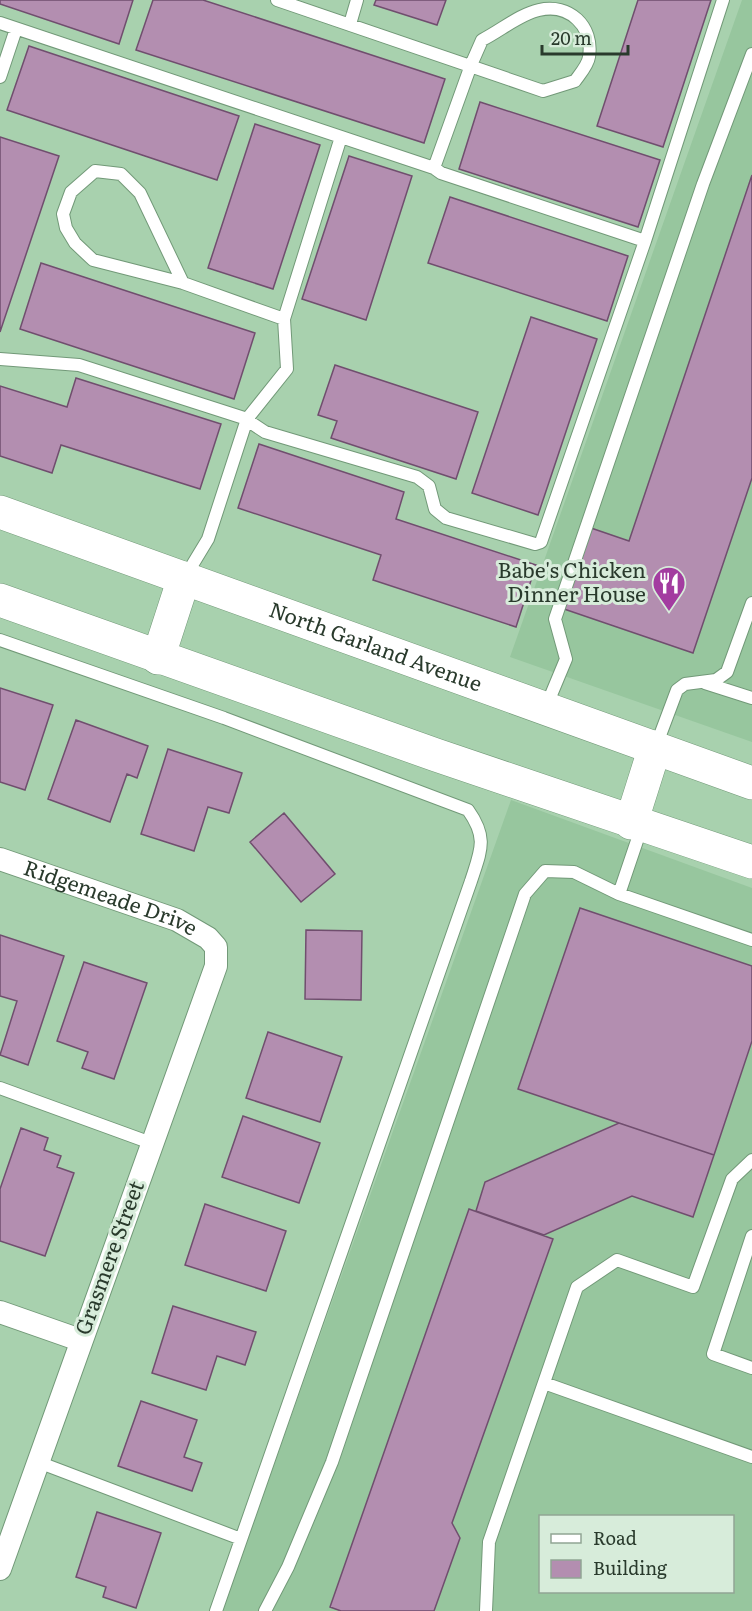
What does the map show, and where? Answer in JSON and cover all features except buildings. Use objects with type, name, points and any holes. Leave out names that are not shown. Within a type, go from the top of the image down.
[{"type":"main road","name":"North Garland Avenue","points":[[0,512],[752,783]]},
{"type":"main road","points":[[158,658],[184,578]]},
{"type":"main road","points":[[0,600],[158,658],[636,825],[752,862]]},
{"type":"main road","points":[[636,825],[655,747]]},
{"type":"street","name":"Ridgemeade Drive","points":[[0,859],[177,920],[208,938],[216,947]]},
{"type":"street","name":"Grasmere Street","points":[[2,1554],[38,1462],[216,966],[216,947]]},
{"type":"street","points":[[0,1312],[80,1340]]},
{"type":"lane","points":[[277,0],[471,65],[543,91],[575,81],[589,59],[589,37],[576,15],[557,8],[537,10],[482,40],[471,65],[434,168]]},
{"type":"lane","points":[[350,24],[357,0]]},
{"type":"lane","points":[[0,359],[79,365],[247,419],[265,432],[425,481],[429,486],[435,509],[446,518],[535,544],[541,542],[645,241],[723,0]]},
{"type":"lane","points":[[0,23],[645,241]]},
{"type":"lane","points":[[0,77],[16,28]]},
{"type":"lane","points":[[546,708],[566,659],[555,619],[703,184],[752,54]]},
{"type":"lane","points":[[184,578],[208,539],[247,419],[287,369],[284,319],[341,137]]},
{"type":"lane","points":[[183,283],[140,193],[127,178],[114,172],[94,171],[71,192],[63,214],[66,228],[75,243],[93,260],[183,283],[284,319]]},
{"type":"lane","points":[[655,747],[677,690],[686,684],[716,680],[727,672],[752,603]]},
{"type":"lane","points":[[0,640],[224,718],[468,810],[479,825],[483,846],[216,1611]]},
{"type":"lane","points":[[703,682],[752,698]]},
{"type":"lane","points":[[619,894],[636,825]]},
{"type":"lane","points":[[265,1611],[288,1567],[332,1461],[525,894],[545,871],[574,872],[619,894],[752,940]]},
{"type":"lane","points":[[0,1088],[151,1143]]},
{"type":"lane","points":[[486,1611],[489,1542],[577,1287],[617,1260],[693,1287],[732,1179],[752,1160]]},
{"type":"lane","points":[[752,1236],[713,1354],[752,1368]]},
{"type":"lane","points":[[544,1383],[752,1457]]},
{"type":"lane","points":[[38,1462],[241,1539]]},
{"type":"shaded area","points":[[742,0],[752,0],[752,742],[510,657]]},
{"type":"shaded area","points":[[511,800],[752,888],[752,1611],[222,1611]]},
{"type":"place","name":"Babe's Chicken Dinner House","points":[[669,612]]}]
